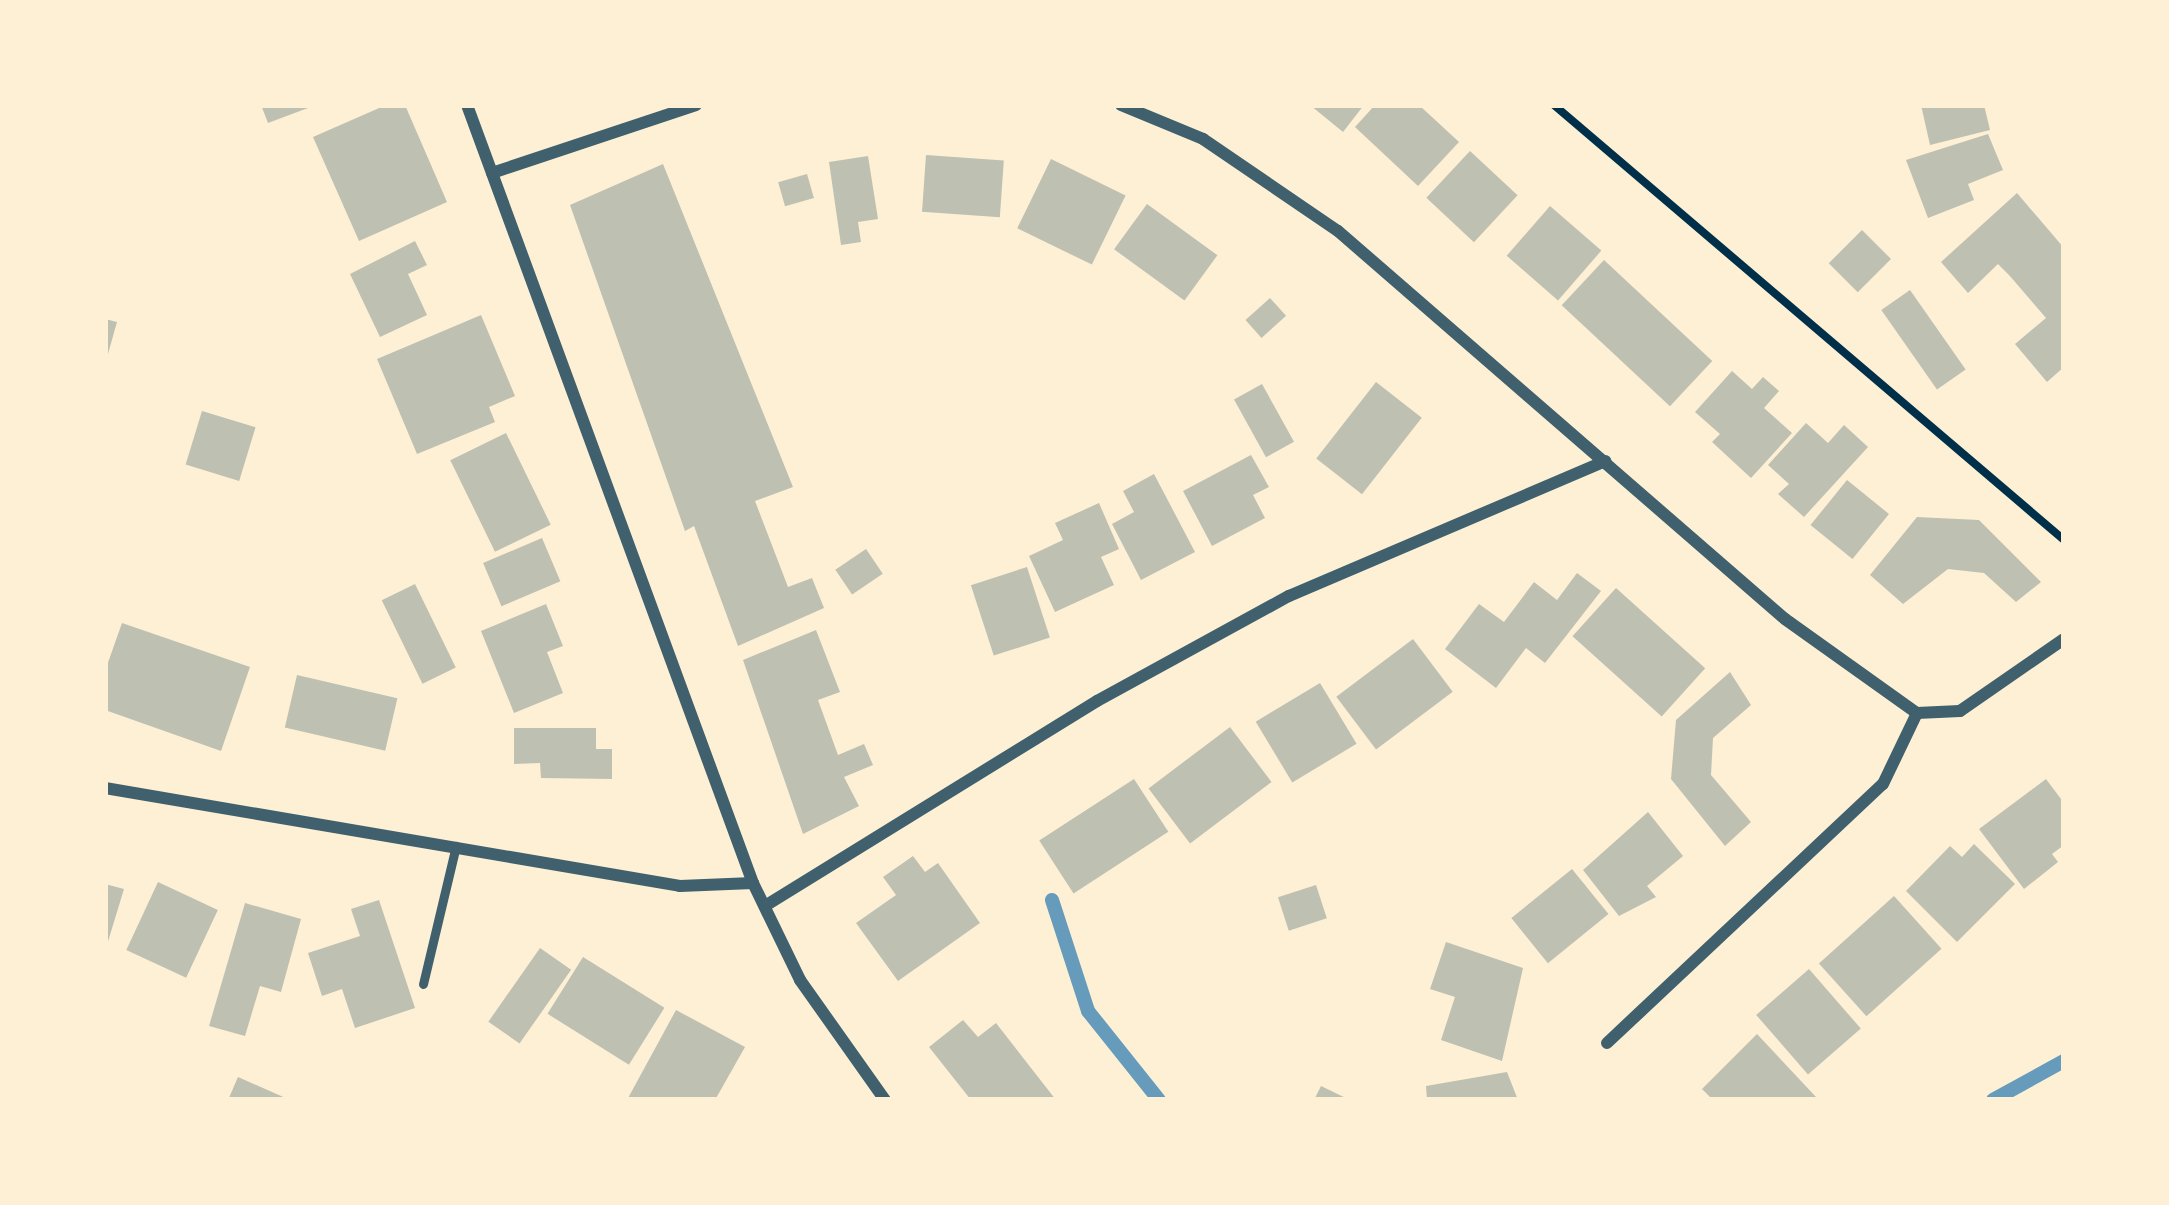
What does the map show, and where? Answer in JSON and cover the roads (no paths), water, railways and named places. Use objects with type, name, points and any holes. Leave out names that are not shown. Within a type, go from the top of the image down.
[{"type":"street","points":[[467,105],[753,883],[800,980],[885,1100]]},
{"type":"street","points":[[492,173],[696,105]]},
{"type":"street","points":[[1121,105],[1203,140],[1338,232],[1785,619],[1917,712],[1960,711],[2064,639]]},
{"type":"street","points":[[765,906],[1097,701],[1289,596],[1605,461]]},
{"type":"street","points":[[1607,1043],[1883,784],[1917,712]]},
{"type":"street","points":[[105,788],[680,886],[753,883]]},
{"type":"lane","points":[[423,984],[456,846]]},
{"type":"waterway","points":[[1052,900],[1088,1011],[1159,1100]]},
{"type":"waterway","points":[[1993,1100],[2064,1061]]}]
